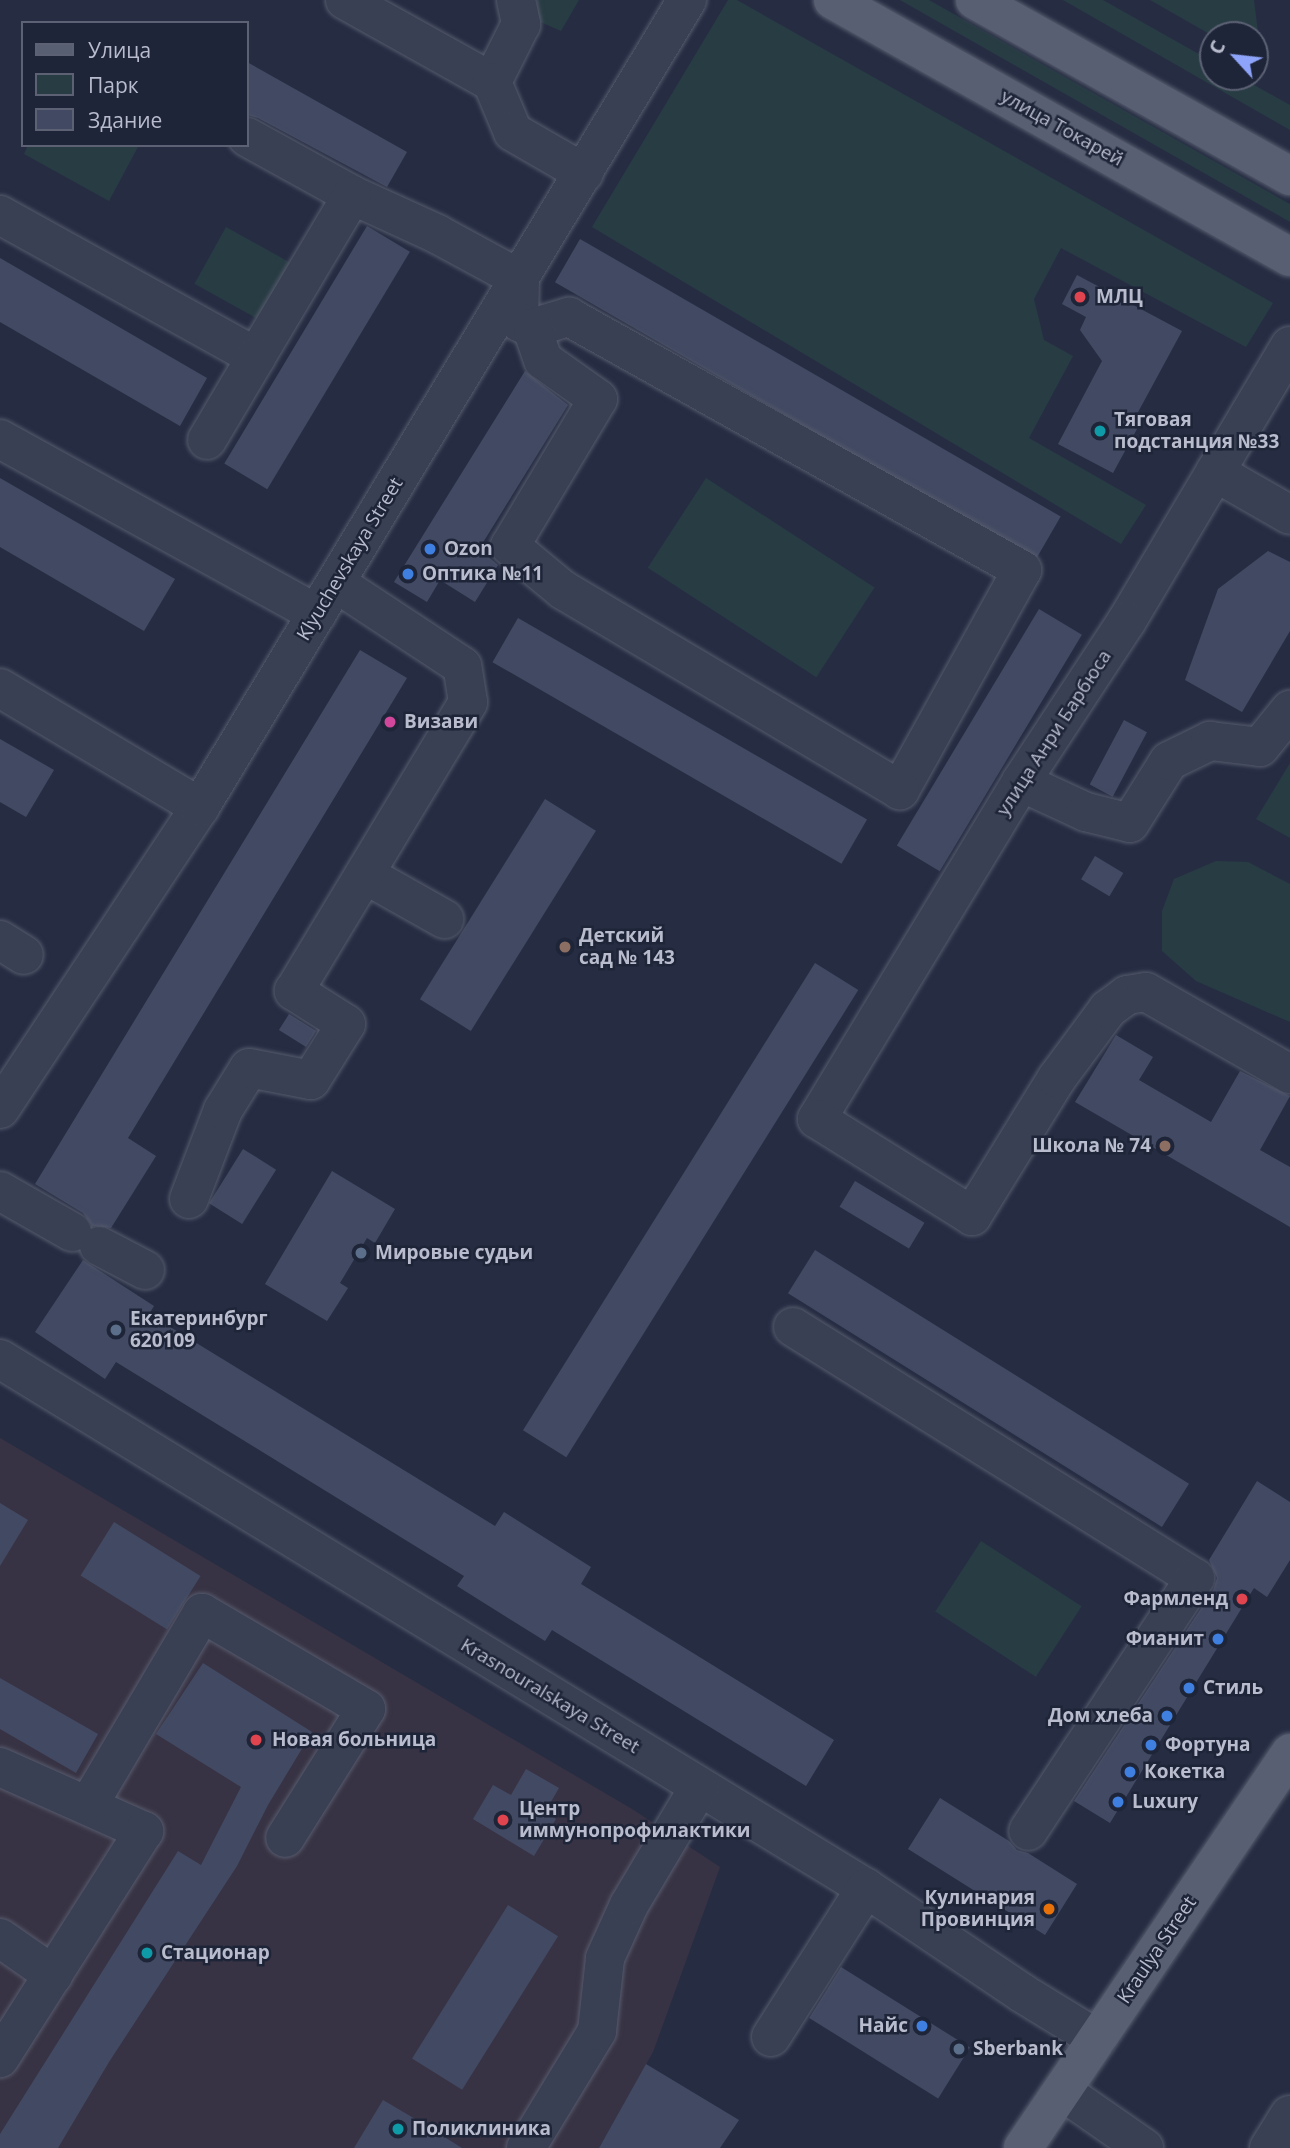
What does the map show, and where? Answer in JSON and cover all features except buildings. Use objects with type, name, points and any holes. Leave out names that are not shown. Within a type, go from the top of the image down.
[{"type":"main road","name":"улица Токарей","points":[[833,0],[1290,257]]},
{"type":"main road","points":[[975,0],[1290,176]]},
{"type":"main road","name":"Kraulya Street","points":[[1023,2148],[1290,1753]]},
{"type":"street","points":[[345,0],[492,82],[513,132],[584,173]]},
{"type":"street","points":[[492,82],[520,24],[516,0]]},
{"type":"street","name":"Klyuchevskaya Street","points":[[0,1109],[200,807],[687,0]]},
{"type":"street","points":[[248,138],[352,195],[437,234],[520,279],[519,322],[531,328],[569,317],[1022,570],[900,790],[563,590],[510,546],[598,399],[543,360],[531,328]]},
{"type":"street","points":[[207,440],[352,195]]},
{"type":"street","points":[[0,215],[256,358]]},
{"type":"street","name":"улица Анри Барбюса","points":[[1290,346],[1126,622],[1021,782],[817,1119],[972,1216],[1057,1078],[1108,1009],[1127,995],[1146,992],[1290,1074]]},
{"type":"street","points":[[0,439],[462,666],[468,702],[366,875],[294,990],[346,1024],[311,1080],[249,1068],[223,1110],[189,1199]]},
{"type":"street","points":[[1215,472],[1290,515]]},
{"type":"street","points":[[0,688],[200,807]]},
{"type":"street","points":[[1021,782],[1093,801],[1130,823],[1169,761],[1210,741],[1260,747],[1290,710]]},
{"type":"street","points":[[366,875],[444,919]]},
{"type":"street","points":[[0,1191],[145,1270]]},
{"type":"street","points":[[793,1327],[1195,1578],[1028,1831]]},
{"type":"street","name":"Krasnouralskaya Street","points":[[0,1359],[866,1888],[1022,1993],[1097,2039]]},
{"type":"street","points":[[89,1804],[202,1613],[366,1709],[285,1838]]},
{"type":"street","points":[[0,1767],[89,1804],[144,1831],[0,2059]]},
{"type":"street","points":[[526,2148],[597,2031],[605,1958],[629,1905],[699,1787]]},
{"type":"street","points":[[771,2038],[866,1888]]},
{"type":"street","points":[[0,1938],[53,1975]]},
{"type":"street","points":[[1062,2091],[1144,2148]]},
{"type":"street","points":[[1269,2148],[1290,2115]]},
{"type":"shaded area","name":"Новая больница","points":[[0,1438],[632,1809],[720,1867],[653,2052],[599,2148],[0,2148]]},
{"type":"green space","points":[[537,0],[579,0],[561,31],[538,21]]},
{"type":"green space","points":[[728,0],[737,0],[1273,303],[1246,347],[1061,248],[1034,299],[1044,340],[1073,356],[1029,438],[1146,505],[1121,544],[592,227]]},
{"type":"green space","points":[[900,0],[929,0],[1290,204],[1290,222]]},
{"type":"green space","points":[[1063,0],[1103,0],[1199,54],[1199,78]]},
{"type":"green space","points":[[1150,0],[1254,0],[1257,21],[1199,21],[1199,28]]},
{"type":"green space","points":[[1222,91],[1265,91],[1290,105],[1290,130]]},
{"type":"green space","points":[[27,147],[138,147],[109,201],[24,154]]},
{"type":"green space","points":[[226,227],[290,262],[258,319],[194,284]]},
{"type":"green space","points":[[706,478],[875,587],[816,677],[648,568]]},
{"type":"green space","points":[[1290,763],[1290,838],[1256,819]]},
{"type":"green space","points":[[1216,861],[1248,862],[1290,884],[1290,1022],[1196,981],[1162,951],[1162,911],[1174,879]]},
{"type":"green space","points":[[981,1541],[1082,1606],[1036,1677],[935,1611]]},
{"type":"place","name":"МЛЦ","points":[[1080,297]]},
{"type":"place","name":"Тяговая подстанция №33","points":[[1100,431]]},
{"type":"place","name":"Ozon","points":[[430,549]]},
{"type":"place","name":"Оптика №11","points":[[408,574]]},
{"type":"place","name":"Визави","points":[[390,722]]},
{"type":"place","name":"Детский сад № 143","points":[[565,947]]},
{"type":"place","name":"Школа № 74","points":[[1165,1146]]},
{"type":"place","name":"Мировые судьи","points":[[361,1253]]},
{"type":"place","name":"Екатеринбург 620109","points":[[116,1330]]},
{"type":"place","name":"Фармленд","points":[[1242,1599]]},
{"type":"place","name":"Фианит","points":[[1218,1639]]},
{"type":"place","name":"Стиль","points":[[1189,1688]]},
{"type":"place","name":"Дом хлеба","points":[[1167,1716]]},
{"type":"place","name":"Новая больница","points":[[256,1740]]},
{"type":"place","name":"Фортуна","points":[[1151,1745]]},
{"type":"place","name":"Кокетка","points":[[1130,1772]]},
{"type":"place","name":"Luxury","points":[[1118,1802]]},
{"type":"place","name":"Центр иммунопрофилактики","points":[[503,1820]]},
{"type":"place","name":"Кулинария Провинция","points":[[1049,1909]]},
{"type":"place","name":"Стационар","points":[[147,1953]]},
{"type":"place","name":"Найс","points":[[922,2026]]},
{"type":"place","name":"Sberbank","points":[[959,2049]]},
{"type":"place","name":"Поликлиника","points":[[398,2129]]}]
